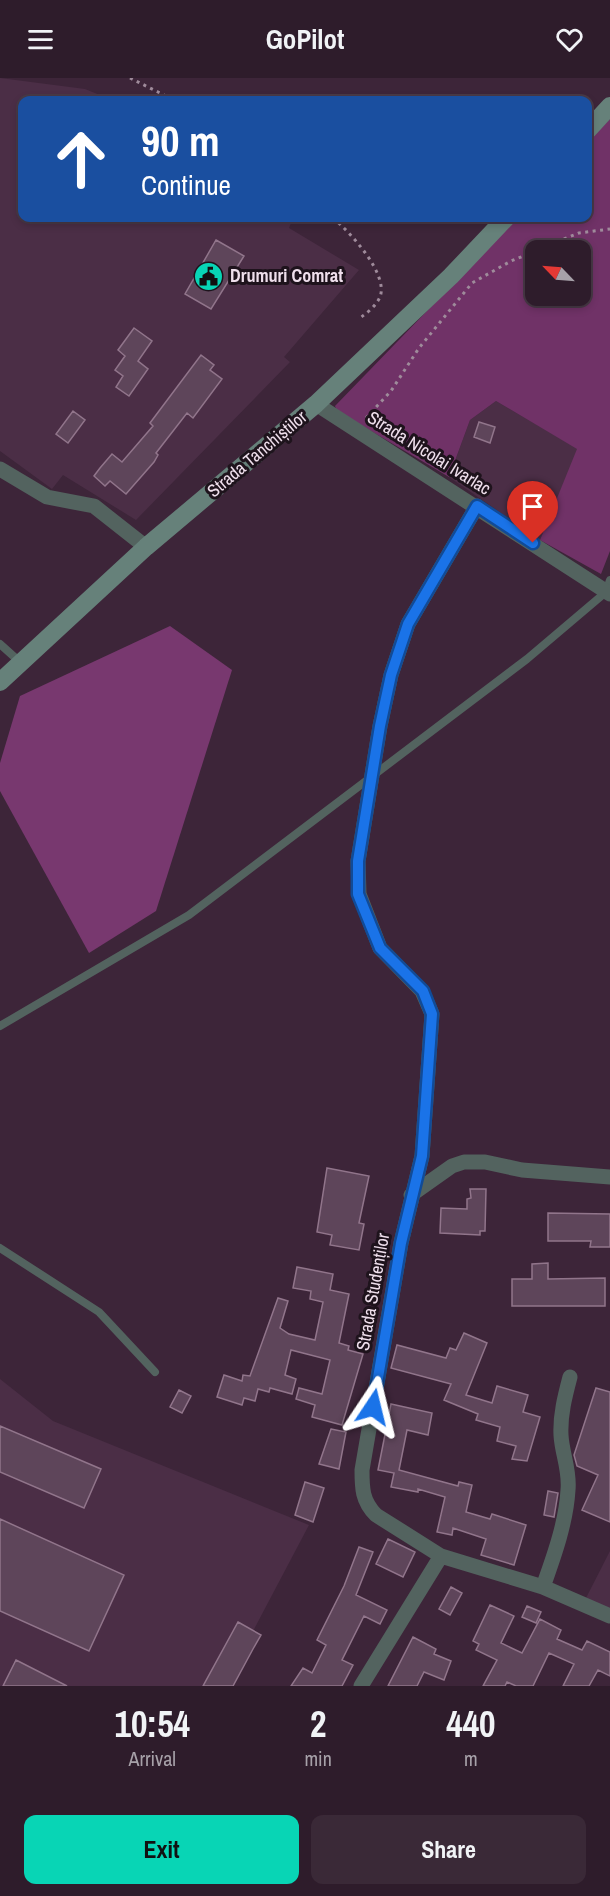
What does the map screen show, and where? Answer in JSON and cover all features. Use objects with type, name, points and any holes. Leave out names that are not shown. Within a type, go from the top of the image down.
[{"type":"street","points":[[592,126],[610,106]]},
{"type":"street","name":"Strada Tanchiștilor","points":[[0,682],[146,547],[316,404],[428,298],[502,222]]},
{"type":"street","name":"Strada Nicolai Ivarlac","points":[[316,404],[609,589]]},
{"type":"street","points":[[0,469],[47,496],[94,506],[146,547]]},
{"type":"street","name":"Strada Studenților","points":[[477,506],[408,624],[391,675],[380,726],[358,861],[358,894],[380,948],[423,991],[432,1014],[424,1138],[411,1195],[366,1447],[362,1485],[368,1507],[376,1515],[441,1556],[543,1587],[610,1616]]},
{"type":"street","points":[[411,1195],[452,1166],[464,1162],[485,1162],[522,1170],[610,1177]]},
{"type":"street","points":[[543,1587],[558,1544],[568,1490],[568,1469],[561,1437],[562,1409],[570,1377]]},
{"type":"street","points":[[361,1686],[441,1556]]},
{"type":"lane","points":[[0,1026],[189,915],[527,659],[609,589]]},
{"type":"lane","points":[[0,644],[20,662]]},
{"type":"lane","points":[[0,1248],[99,1312],[155,1372]]},
{"type":"path","points":[[130,78],[166,96]]},
{"type":"path","points":[[337,222],[364,250],[381,285],[380,297],[360,318]]},
{"type":"path","points":[[562,240],[579,233],[610,229]]},
{"type":"path","points":[[352,427],[364,420],[391,391],[419,348],[472,283],[525,255]]},
{"type":"shaded area","points":[[0,78],[85,89],[102,96],[18,96],[18,222],[291,222],[289,228],[359,270],[284,357],[290,362],[136,520],[63,475],[52,489],[0,451]]},
{"type":"shaded area","points":[[610,119],[610,551],[601,574],[540,540],[577,449],[496,401],[470,420],[449,477],[337,411],[335,406],[513,222],[592,222],[592,138]]},
{"type":"shaded area","points":[[496,401],[578,449],[540,540],[449,477],[470,420]]},
{"type":"shaded area","points":[[170,626],[232,670],[156,911],[89,953],[0,791],[0,763],[20,696]]},
{"type":"shaded area","points":[[0,1379],[53,1421],[309,1525],[224,1686],[0,1686]]},
{"type":"shaded area","points":[[610,1551],[610,1610],[586,1598]]},
{"type":"building","points":[[216,240],[244,256],[211,309],[185,294]]},
{"type":"building","points":[[134,328],[152,341],[138,361],[148,369],[129,396],[116,387],[123,376],[115,370],[125,356],[118,350]]},
{"type":"building","points":[[201,355],[214,365],[210,370],[222,379],[193,418],[187,413],[156,453],[158,455],[154,462],[126,494],[110,481],[105,486],[94,476],[112,454],[122,462],[153,426],[150,423]]},
{"type":"building","points":[[73,411],[85,420],[68,443],[56,434]]},
{"type":"building","points":[[479,422],[495,427],[490,443],[474,437]]},
{"type":"building","points":[[327,1168],[369,1176],[359,1223],[364,1224],[359,1250],[330,1245],[332,1235],[317,1232]]},
{"type":"building","points":[[470,1189],[486,1189],[485,1231],[480,1231],[480,1235],[440,1233],[441,1208],[467,1209],[467,1199],[471,1198]]},
{"type":"building","points":[[548,1213],[610,1214],[610,1247],[590,1247],[591,1241],[548,1241]]},
{"type":"building","points":[[548,1263],[548,1279],[605,1278],[605,1306],[512,1306],[512,1279],[532,1279],[532,1264]]},
{"type":"building","points":[[297,1267],[333,1274],[330,1290],[349,1294],[339,1343],[349,1346],[348,1350],[363,1354],[342,1425],[312,1417],[315,1405],[296,1399],[299,1388],[322,1394],[330,1360],[291,1350],[285,1375],[296,1379],[292,1394],[270,1388],[269,1392],[258,1389],[255,1401],[244,1398],[242,1405],[217,1397],[224,1375],[242,1381],[243,1375],[250,1376],[278,1298],[288,1301],[280,1328],[289,1334],[315,1340],[323,1302],[310,1299],[311,1291],[293,1288]]},
{"type":"building","points":[[464,1333],[487,1343],[466,1395],[492,1403],[497,1386],[528,1395],[523,1412],[540,1417],[527,1461],[512,1459],[516,1446],[497,1441],[500,1427],[476,1420],[478,1414],[444,1400],[451,1384],[391,1368],[397,1345],[446,1358],[450,1348],[456,1350]]},
{"type":"building","points":[[596,1388],[610,1392],[610,1522],[582,1510],[598,1475],[577,1466],[574,1455]]},
{"type":"building","points":[[179,1390],[191,1396],[182,1413],[170,1407]]},
{"type":"building","points":[[391,1404],[432,1413],[428,1435],[407,1430],[399,1470],[458,1486],[459,1482],[472,1485],[466,1512],[490,1519],[492,1514],[526,1525],[514,1565],[481,1555],[486,1539],[453,1528],[452,1535],[437,1532],[445,1497],[418,1489],[418,1492],[391,1487],[394,1473],[378,1470]]},
{"type":"building","points":[[0,1426],[101,1469],[84,1508],[0,1472]]},
{"type":"building","points":[[331,1429],[346,1432],[339,1469],[319,1464]]},
{"type":"building","points":[[305,1482],[324,1488],[313,1522],[295,1515]]},
{"type":"building","points":[[548,1491],[558,1493],[554,1517],[544,1515]]},
{"type":"building","points":[[0,1519],[124,1575],[89,1651],[0,1611]]},
{"type":"building","points":[[388,1539],[415,1552],[403,1577],[376,1564]]},
{"type":"building","points":[[359,1547],[373,1552],[356,1595],[387,1610],[380,1624],[364,1616],[342,1660],[353,1665],[342,1686],[291,1686],[303,1668],[312,1673],[326,1645],[317,1640],[344,1586]]},
{"type":"building","points":[[451,1587],[462,1593],[450,1615],[439,1609]]},
{"type":"building","points":[[490,1605],[514,1616],[501,1643],[522,1653],[540,1619],[561,1630],[557,1639],[582,1650],[587,1641],[610,1652],[610,1676],[598,1670],[589,1686],[563,1686],[574,1664],[549,1653],[533,1686],[516,1686],[507,1682],[505,1686],[483,1686],[497,1660],[476,1650],[479,1644],[473,1641]]},
{"type":"building","points":[[527,1606],[541,1612],[536,1623],[522,1617]]},
{"type":"building","points":[[238,1622],[261,1635],[233,1686],[203,1686]]},
{"type":"building","points":[[413,1637],[436,1649],[434,1654],[451,1661],[444,1680],[424,1672],[417,1686],[388,1686]]},
{"type":"building","points":[[16,1660],[67,1686],[3,1686]]},
{"type":"place","name":"Drumuri Comrat","points":[[209,276]]},
{"type":"route","points":[[373,1407],[401,1243],[422,1156],[430,1069],[432,1014],[423,991],[380,948],[358,894],[358,861],[380,726],[391,675],[408,624],[477,506],[533,543]]}]
